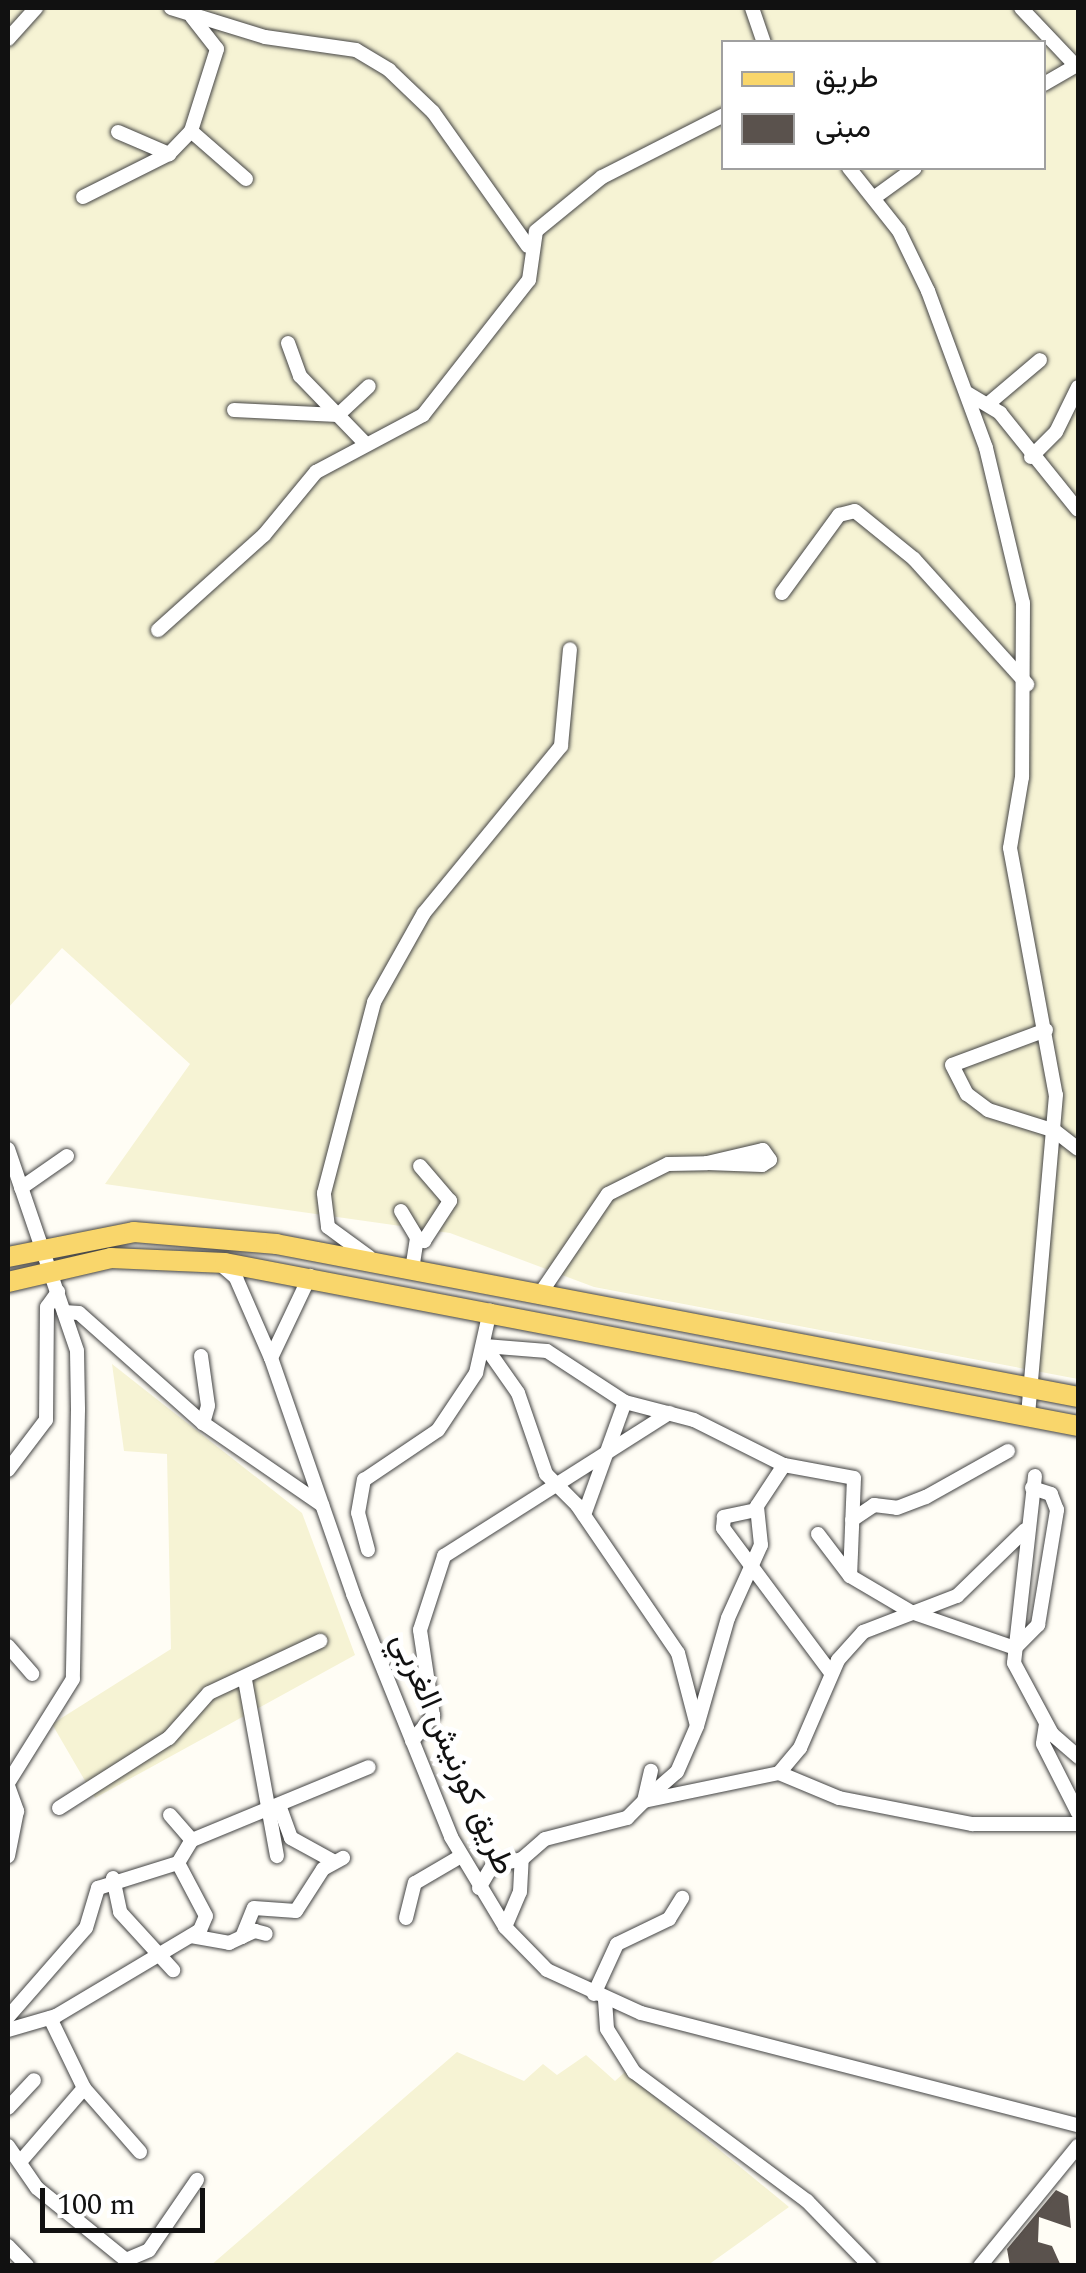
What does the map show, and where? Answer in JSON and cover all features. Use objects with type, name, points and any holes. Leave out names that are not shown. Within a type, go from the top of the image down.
[{"type":"main road","points":[[8,1258],[39,1246],[134,1232],[276,1244],[542,1291],[1078,1397]]},
{"type":"main road","points":[[8,1282],[111,1258],[218,1263],[310,1276],[1078,1426]]},
{"type":"street","points":[[8,39],[36,8]]},
{"type":"street","points":[[158,630],[264,535],[316,472],[423,416],[529,280],[528,246],[432,112],[389,70],[356,50],[192,17],[171,8]]},
{"type":"street","points":[[752,8],[763,40]]},
{"type":"street","points":[[1020,8],[1077,65],[1046,83]]},
{"type":"street","points":[[83,197],[169,154],[191,131],[217,49],[192,17]]},
{"type":"street","points":[[528,246],[602,177],[721,117]]},
{"type":"street","points":[[191,131],[246,179]]},
{"type":"street","points":[[118,132],[169,154]]},
{"type":"street","points":[[851,170],[876,196],[928,291],[968,393],[1016,554],[1027,684],[1010,848],[1046,1030],[1055,1131],[1028,1416]]},
{"type":"street","points":[[876,196],[911,170]]},
{"type":"street","points":[[288,344],[300,376],[365,443]]},
{"type":"street","points":[[988,404],[1040,360]]},
{"type":"street","points":[[234,410],[338,415],[368,386]]},
{"type":"street","points":[[1031,457],[1056,432],[1078,387]]},
{"type":"street","points":[[968,393],[988,404],[1078,510]]},
{"type":"street","points":[[782,592],[839,515],[855,510],[914,559],[1027,684]]},
{"type":"street","points":[[382,1264],[328,1228],[324,1194],[374,1002],[424,913],[561,746],[570,649]]},
{"type":"street","points":[[1046,1030],[952,1065],[966,1094],[988,1110],[1055,1131],[1078,1149]]},
{"type":"street","points":[[8,1148],[58,1292],[77,1371],[72,1678],[8,1784],[16,1810],[8,1856]]},
{"type":"street","points":[[21,1188],[68,1156]]},
{"type":"street","points":[[542,1291],[608,1194],[668,1164],[707,1163]]},
{"type":"street","points":[[401,1212],[417,1238],[424,1241],[450,1201],[420,1166]]},
{"type":"street","points":[[412,1270],[417,1238]]},
{"type":"street","name":"طريق كورنيش الغربي","points":[[218,1263],[236,1278],[271,1358],[322,1506],[412,1741],[461,1856],[504,1928],[547,1970],[600,1997],[1078,2125]]},
{"type":"street","points":[[271,1358],[310,1276]]},
{"type":"street","points":[[8,1470],[46,1420],[47,1307],[58,1292]]},
{"type":"street","points":[[64,1312],[79,1313],[203,1424],[322,1506]]},
{"type":"street","points":[[368,1550],[358,1513],[364,1480],[438,1430],[473,1380],[485,1346],[490,1312]]},
{"type":"street","points":[[485,1346],[547,1351],[626,1402],[668,1413],[784,1465],[854,1478],[850,1576]]},
{"type":"street","points":[[485,1346],[518,1392],[541,1466],[584,1516],[678,1652],[696,1726]]},
{"type":"street","points":[[201,1356],[208,1406],[203,1424]]},
{"type":"street","points":[[584,1516],[590,1483],[606,1459],[626,1402]]},
{"type":"street","points":[[412,1741],[433,1716],[420,1630],[444,1556],[606,1459],[668,1413]]},
{"type":"street","points":[[852,1520],[874,1505],[897,1508],[926,1497],[1008,1451]]},
{"type":"street","points":[[479,1888],[492,1866],[522,1859],[535,1844],[586,1823],[628,1818],[678,1772],[728,1618],[752,1573],[762,1540],[756,1510],[784,1465]]},
{"type":"street","points":[[1014,1648],[1038,1625],[1057,1510],[1054,1496],[1034,1482],[1025,1530],[1014,1648],[1018,1678],[1046,1724],[1078,1757]]},
{"type":"street","points":[[756,1510],[727,1516],[722,1525],[752,1573],[831,1673]]},
{"type":"street","points":[[780,1773],[800,1748],[831,1673],[863,1632],[957,1596],[1025,1530]]},
{"type":"street","points":[[818,1534],[850,1576],[911,1612],[1014,1648]]},
{"type":"street","points":[[60,1808],[169,1738],[210,1692],[245,1680],[320,1641]]},
{"type":"street","points":[[8,1646],[32,1674]]},
{"type":"street","points":[[245,1680],[273,1807],[277,1856]]},
{"type":"street","points":[[1046,1724],[1043,1744],[1078,1813]]},
{"type":"street","points":[[8,2017],[92,1916],[98,1888],[113,1878],[178,1863],[192,1840],[370,1767]]},
{"type":"street","points":[[644,1801],[650,1771]]},
{"type":"street","points":[[644,1801],[780,1773],[839,1798],[972,1824],[1078,1824]]},
{"type":"street","points":[[242,1937],[248,1912],[260,1905],[296,1911],[338,1860],[291,1838],[273,1807]]},
{"type":"street","points":[[170,1816],[192,1840]]},
{"type":"street","points":[[406,1918],[415,1883],[461,1856]]},
{"type":"street","points":[[504,1928],[520,1892],[522,1859]]},
{"type":"street","points":[[8,2030],[50,2018],[152,1955],[192,1936],[206,1916],[178,1863]]},
{"type":"street","points":[[113,1878],[118,1908],[152,1955],[173,1970]]},
{"type":"street","points":[[682,1898],[659,1926],[616,1944],[600,1997],[607,2029],[634,2072],[807,2201],[870,2266]]},
{"type":"street","points":[[92,1916],[118,1908]]},
{"type":"street","points":[[192,1936],[229,1943],[266,1934]]},
{"type":"street","points":[[50,2018],[84,2088],[140,2152]]},
{"type":"street","points":[[8,2108],[34,2080]]},
{"type":"street","points":[[20,2162],[84,2088]]},
{"type":"street","points":[[8,2146],[37,2188],[126,2260],[149,2250],[197,2180]]},
{"type":"street","points":[[980,2266],[1078,2146]]},
{"type":"street","points":[[8,2246],[28,2266]]},
{"type":"shaded area","points":[[8,8],[1078,8],[1078,1379],[594,1287],[450,1233],[105,1184],[190,1064],[62,948],[8,1008]]},
{"type":"shaded area","points":[[112,1364],[302,1513],[355,1655],[95,1798],[52,1724],[171,1649],[167,1454],[124,1451]]},
{"type":"shaded area","points":[[457,2052],[524,2081],[543,2064],[557,2075],[586,2055],[615,2081],[625,2072],[789,2207],[708,2265],[210,2266]]},
{"type":"building","points":[[1056,2190],[1068,2196],[1071,2228],[1039,2217],[1038,2242],[1052,2246],[1061,2266],[1010,2266],[1007,2249]]}]
